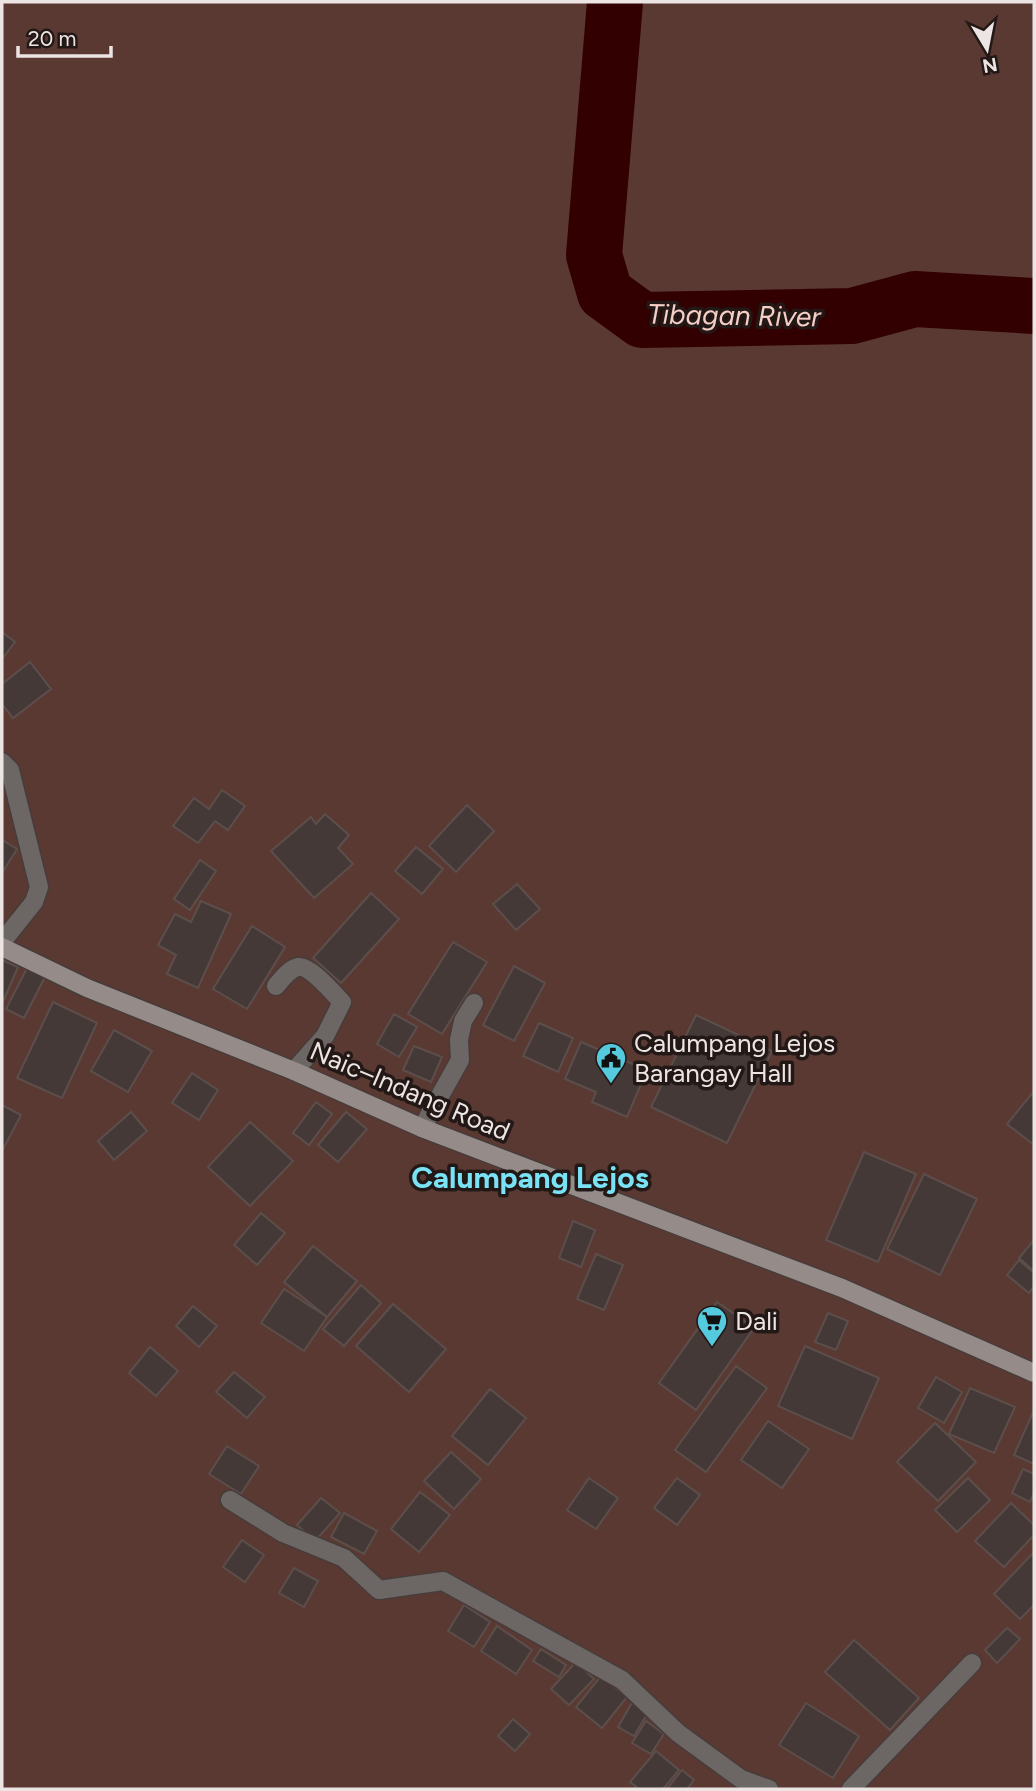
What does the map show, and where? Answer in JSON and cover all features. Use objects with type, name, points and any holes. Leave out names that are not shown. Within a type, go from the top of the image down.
[{"type":"main road","name":"Naic–Indang Road","points":[[2,945],[87,988],[294,1071],[422,1128],[842,1288],[1034,1373]]},
{"type":"street","points":[[2,761],[10,770],[39,887],[34,902],[2,945]]},
{"type":"street","points":[[276,986],[298,967],[306,969],[342,1002],[326,1036],[294,1071]]},
{"type":"street","points":[[422,1128],[460,1060],[459,1040],[463,1021],[474,1003]]},
{"type":"street","points":[[230,1500],[284,1533],[344,1558],[379,1590],[443,1581],[622,1679],[678,1733],[741,1779],[769,1789]]},
{"type":"street","points":[[851,1789],[972,1664]]},
{"type":"shaded area","points":[[2,2],[1034,2],[1034,1789],[2,1789]]},
{"type":"building","points":[[2,632],[15,642],[2,659]]},
{"type":"building","points":[[30,662],[51,689],[13,718],[2,704],[2,684]]},
{"type":"building","points":[[222,790],[245,806],[228,830],[215,821],[198,843],[173,826],[194,798],[209,809]]},
{"type":"building","points":[[467,805],[494,831],[456,872],[429,846]]},
{"type":"building","points":[[325,814],[349,835],[338,848],[353,864],[314,898],[271,851],[311,817],[316,824]]},
{"type":"building","points":[[2,840],[17,849],[2,873]]},
{"type":"building","points":[[416,847],[443,869],[422,894],[395,871]]},
{"type":"building","points":[[200,860],[216,871],[190,910],[174,899]]},
{"type":"building","points":[[517,884],[540,909],[516,930],[493,904]]},
{"type":"building","points":[[371,893],[399,919],[341,983],[313,958]]},
{"type":"building","points":[[201,901],[231,914],[198,988],[167,974],[176,955],[158,945],[175,914],[191,922]]},
{"type":"building","points":[[252,926],[285,947],[247,1009],[213,989]]},
{"type":"building","points":[[453,942],[487,962],[442,1034],[408,1014]]},
{"type":"building","points":[[2,960],[18,967],[2,1004]]},
{"type":"building","points":[[514,966],[545,983],[514,1041],[483,1025]]},
{"type":"building","points":[[27,968],[45,977],[24,1018],[6,1009]]},
{"type":"building","points":[[53,1002],[97,1023],[62,1098],[17,1078]]},
{"type":"building","points":[[394,1014],[417,1027],[399,1057],[377,1044]]},
{"type":"building","points":[[696,1015],[772,1051],[727,1143],[651,1107]]},
{"type":"building","points":[[539,1023],[573,1038],[558,1072],[523,1056]]},
{"type":"building","points":[[114,1030],[152,1051],[128,1092],[91,1071]]},
{"type":"building","name":"Calumpang Lejos Barangay Hall","points":[[581,1042],[647,1070],[627,1117],[592,1102],[596,1092],[565,1079]]},
{"type":"building","points":[[414,1046],[442,1057],[431,1082],[403,1070]]},
{"type":"building","points":[[192,1073],[218,1090],[199,1120],[172,1103]]},
{"type":"building","points":[[1034,1091],[1034,1145],[1007,1124]]},
{"type":"building","points":[[316,1102],[332,1114],[309,1145],[293,1133]]},
{"type":"building","points":[[2,1105],[21,1115],[2,1151]]},
{"type":"building","points":[[131,1112],[147,1131],[114,1160],[98,1141]]},
{"type":"building","points":[[346,1112],[367,1129],[338,1162],[318,1145]]},
{"type":"building","points":[[250,1122],[293,1161],[250,1206],[208,1167]]},
{"type":"building","points":[[864,1152],[916,1174],[878,1262],[826,1240]]},
{"type":"building","points":[[924,1174],[977,1199],[940,1275],[887,1249]]},
{"type":"building","points":[[261,1213],[285,1233],[257,1265],[234,1245]]},
{"type":"building","points":[[573,1221],[595,1230],[581,1267],[559,1258]]},
{"type":"building","points":[[1034,1240],[1034,1271],[1019,1258]]},
{"type":"building","points":[[313,1246],[357,1281],[327,1317],[284,1282]]},
{"type":"building","points":[[596,1254],[623,1265],[604,1310],[577,1299]]},
{"type":"building","points":[[1019,1260],[1034,1273],[1034,1286],[1029,1293],[1007,1275]]},
{"type":"building","points":[[361,1285],[381,1303],[344,1346],[323,1329]]},
{"type":"building","points":[[284,1289],[327,1317],[304,1351],[261,1323]]},
{"type":"building","points":[[717,1302],[754,1328],[696,1410],[659,1383]]},
{"type":"building","points":[[393,1304],[446,1349],[409,1392],[356,1346]]},
{"type":"building","points":[[193,1306],[217,1326],[199,1347],[176,1326]]},
{"type":"building","points":[[828,1313],[848,1321],[836,1350],[815,1342]]},
{"type":"building","points":[[805,1346],[879,1378],[852,1439],[778,1406]]},
{"type":"building","points":[[150,1347],[178,1371],[156,1396],[129,1373]]},
{"type":"building","points":[[736,1366],[767,1388],[706,1472],[675,1450]]},
{"type":"building","points":[[234,1372],[265,1397],[247,1418],[216,1392]]},
{"type":"building","points":[[936,1377],[962,1392],[944,1423],[918,1408]]},
{"type":"building","points":[[970,1388],[1015,1407],[994,1453],[949,1434]]},
{"type":"building","points":[[490,1389],[526,1418],[488,1465],[452,1436]]},
{"type":"building","points":[[1034,1410],[1034,1464],[1014,1455]]},
{"type":"building","points":[[768,1421],[809,1449],[782,1488],[741,1460]]},
{"type":"building","points":[[935,1423],[976,1462],[938,1501],[897,1462]]},
{"type":"building","points":[[227,1446],[259,1466],[241,1494],[209,1474]]},
{"type":"building","points":[[451,1452],[481,1479],[454,1509],[424,1481]]},
{"type":"building","points":[[1023,1469],[1034,1474],[1034,1493],[1030,1502],[1012,1493]]},
{"type":"building","points":[[589,1478],[618,1498],[596,1529],[567,1510]]},
{"type":"building","points":[[677,1478],[700,1495],[677,1525],[654,1508]]},
{"type":"building","points":[[968,1478],[990,1500],[957,1532],[935,1510]]},
{"type":"building","points":[[420,1492],[450,1515],[419,1552],[391,1529]]},
{"type":"building","points":[[321,1498],[340,1513],[315,1541],[297,1525]]},
{"type":"building","points":[[1011,1503],[1034,1525],[1034,1535],[1004,1567],[975,1541]]},
{"type":"building","points":[[344,1513],[377,1531],[364,1554],[331,1537]]},
{"type":"building","points":[[242,1540],[264,1555],[245,1582],[223,1567]]},
{"type":"building","points":[[1034,1552],[1034,1605],[1020,1619],[994,1594]]},
{"type":"building","points":[[294,1568],[318,1581],[304,1607],[279,1593]]},
{"type":"building","points":[[464,1605],[490,1622],[474,1647],[448,1631]]},
{"type":"building","points":[[497,1626],[532,1650],[516,1674],[481,1651]]},
{"type":"building","points":[[1007,1628],[1020,1639],[997,1663],[985,1650]]},
{"type":"building","points":[[854,1640],[919,1698],[890,1730],[825,1672]]},
{"type":"building","points":[[541,1649],[566,1665],[559,1677],[533,1661]]},
{"type":"building","points":[[576,1662],[594,1679],[569,1705],[551,1689]]},
{"type":"building","points":[[601,1676],[627,1697],[602,1728],[576,1707]]},
{"type":"building","points":[[633,1701],[649,1711],[634,1736],[618,1727]]},
{"type":"building","points":[[806,1703],[859,1736],[833,1778],[779,1745]]},
{"type":"building","points":[[513,1719],[530,1734],[515,1751],[498,1736]]},
{"type":"building","points":[[646,1721],[664,1734],[651,1754],[632,1743]]},
{"type":"building","points":[[656,1751],[679,1770],[663,1789],[639,1789],[630,1782]]},
{"type":"building","points":[[682,1770],[694,1780],[687,1789],[667,1789]]},
{"type":"waterway","name":"Tibagan River","points":[[615,2],[594,255],[605,293],[642,320],[852,316],[915,299],[1034,306]]},
{"type":"place","name":"Calumpang Lejos Barangay Hall","points":[[611,1085]]},
{"type":"place","name":"Dali","points":[[712,1348]]},
{"type":"district","name":"Calumpang Lejos","points":[[530,1178]]}]
